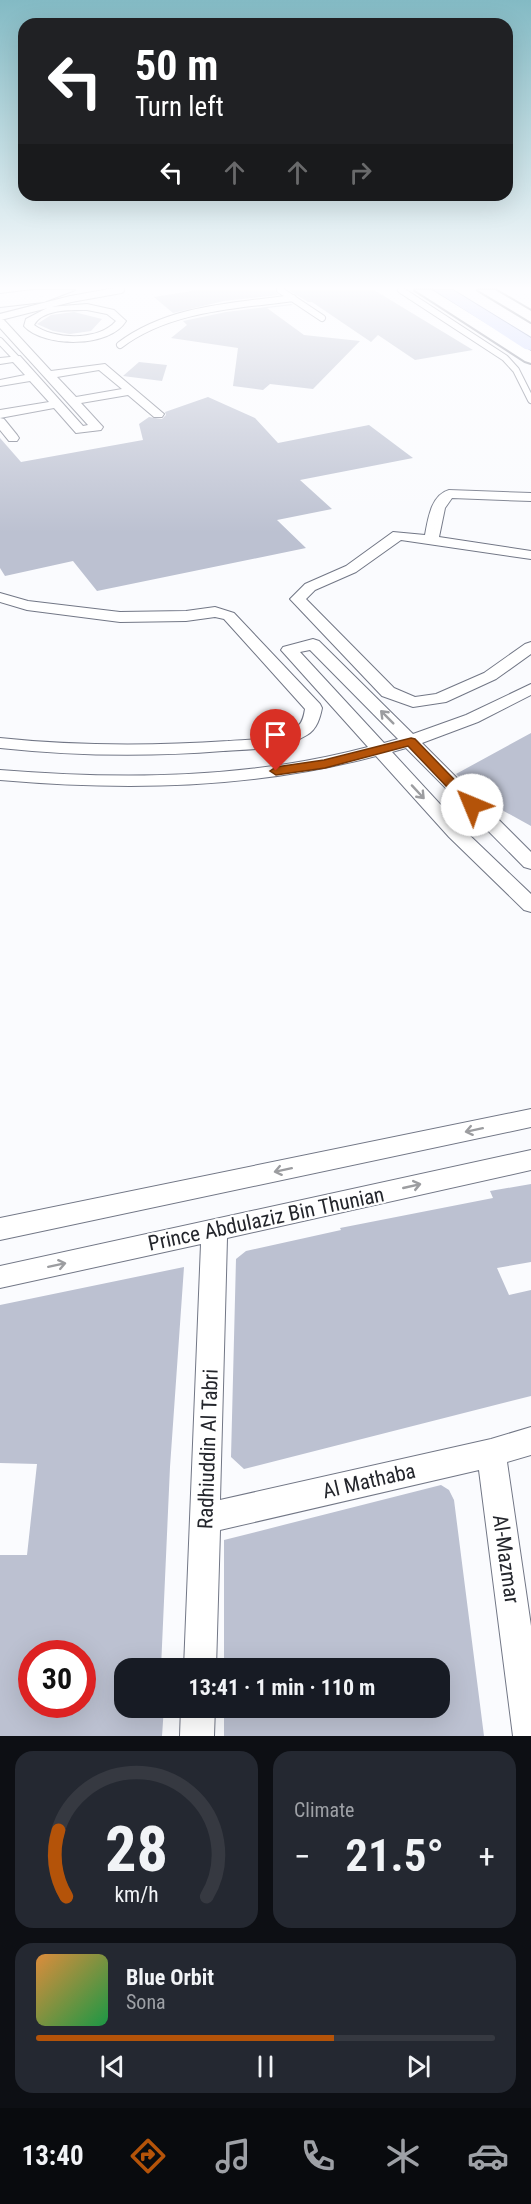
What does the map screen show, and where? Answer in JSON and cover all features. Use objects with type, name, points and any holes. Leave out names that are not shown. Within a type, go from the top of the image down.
[{"type":"street","points":[[28,371],[80,430],[97,427],[44,371]]},
{"type":"street","points":[[48,375],[71,371]]},
{"type":"street","points":[[107,371],[158,414]]},
{"type":"street","points":[[0,383],[33,377]]},
{"type":"street","points":[[72,401],[132,391]]},
{"type":"street","points":[[0,414],[57,404]]},
{"type":"street","points":[[0,422],[13,438]]},
{"type":"street","points":[[431,540],[440,504],[443,497],[449,494],[531,497]]},
{"type":"street","points":[[531,555],[398,535],[351,569],[310,587],[297,599],[388,693],[413,702],[440,698],[490,676],[531,647]]},
{"type":"street","points":[[0,597],[27,605],[120,617],[186,616],[215,612],[229,616],[314,708],[312,722],[300,733],[274,742],[123,753],[0,743]]},
{"type":"street","points":[[531,863],[313,644],[289,650],[456,833],[531,905]]},
{"type":"street","points":[[0,775],[72,781],[177,781],[325,764],[411,741],[495,710],[531,690]]},
{"type":"street","points":[[0,1229],[531,1118]]},
{"type":"street","name":"Prince Abdulaziz Bin Thunian","points":[[0,1277],[531,1160]]},
{"type":"street","name":"Radhiuddin Al Tabri","points":[[200,1658],[214,1231]]},
{"type":"street","name":"Al Mathaba","points":[[206,1518],[491,1453],[531,1441]]},
{"type":"street","name":"Al-Mazmar","points":[[491,1453],[530,1736]]},
{"type":"street","points":[[197,1736],[198,1718]]},
{"type":"lane","points":[[517,371],[531,400]]},
{"type":"building","points":[[129,371],[165,371],[162,381],[123,376]]},
{"type":"building","points":[[235,371],[331,371],[313,389],[270,384],[263,390],[233,386]]},
{"type":"building","points":[[208,397],[255,418],[278,443],[369,425],[413,458],[300,480],[332,509],[277,520],[306,548],[97,591],[73,561],[5,576],[0,568],[0,438],[21,462],[143,440],[139,424],[149,417],[162,419],[166,415],[165,412]]},
{"type":"building","points":[[531,733],[531,826],[480,798],[456,774]]},
{"type":"building","points":[[531,1184],[531,1262],[497,1268],[509,1295],[531,1290],[531,1396],[244,1469],[231,1457],[236,1259],[246,1251],[341,1230],[340,1228],[493,1198],[490,1191]]},
{"type":"building","points":[[184,1267],[170,1467],[161,1658],[114,1658],[114,1718],[163,1718],[162,1736],[0,1736],[0,1555],[27,1555],[37,1464],[0,1463],[0,1305]]},
{"type":"building","points":[[441,1485],[449,1490],[454,1500],[484,1736],[224,1736],[224,1718],[450,1718],[450,1658],[224,1658],[224,1540]]},
{"type":"route","points":[[276,771],[325,764],[411,741],[424,758],[472,805]]}]
